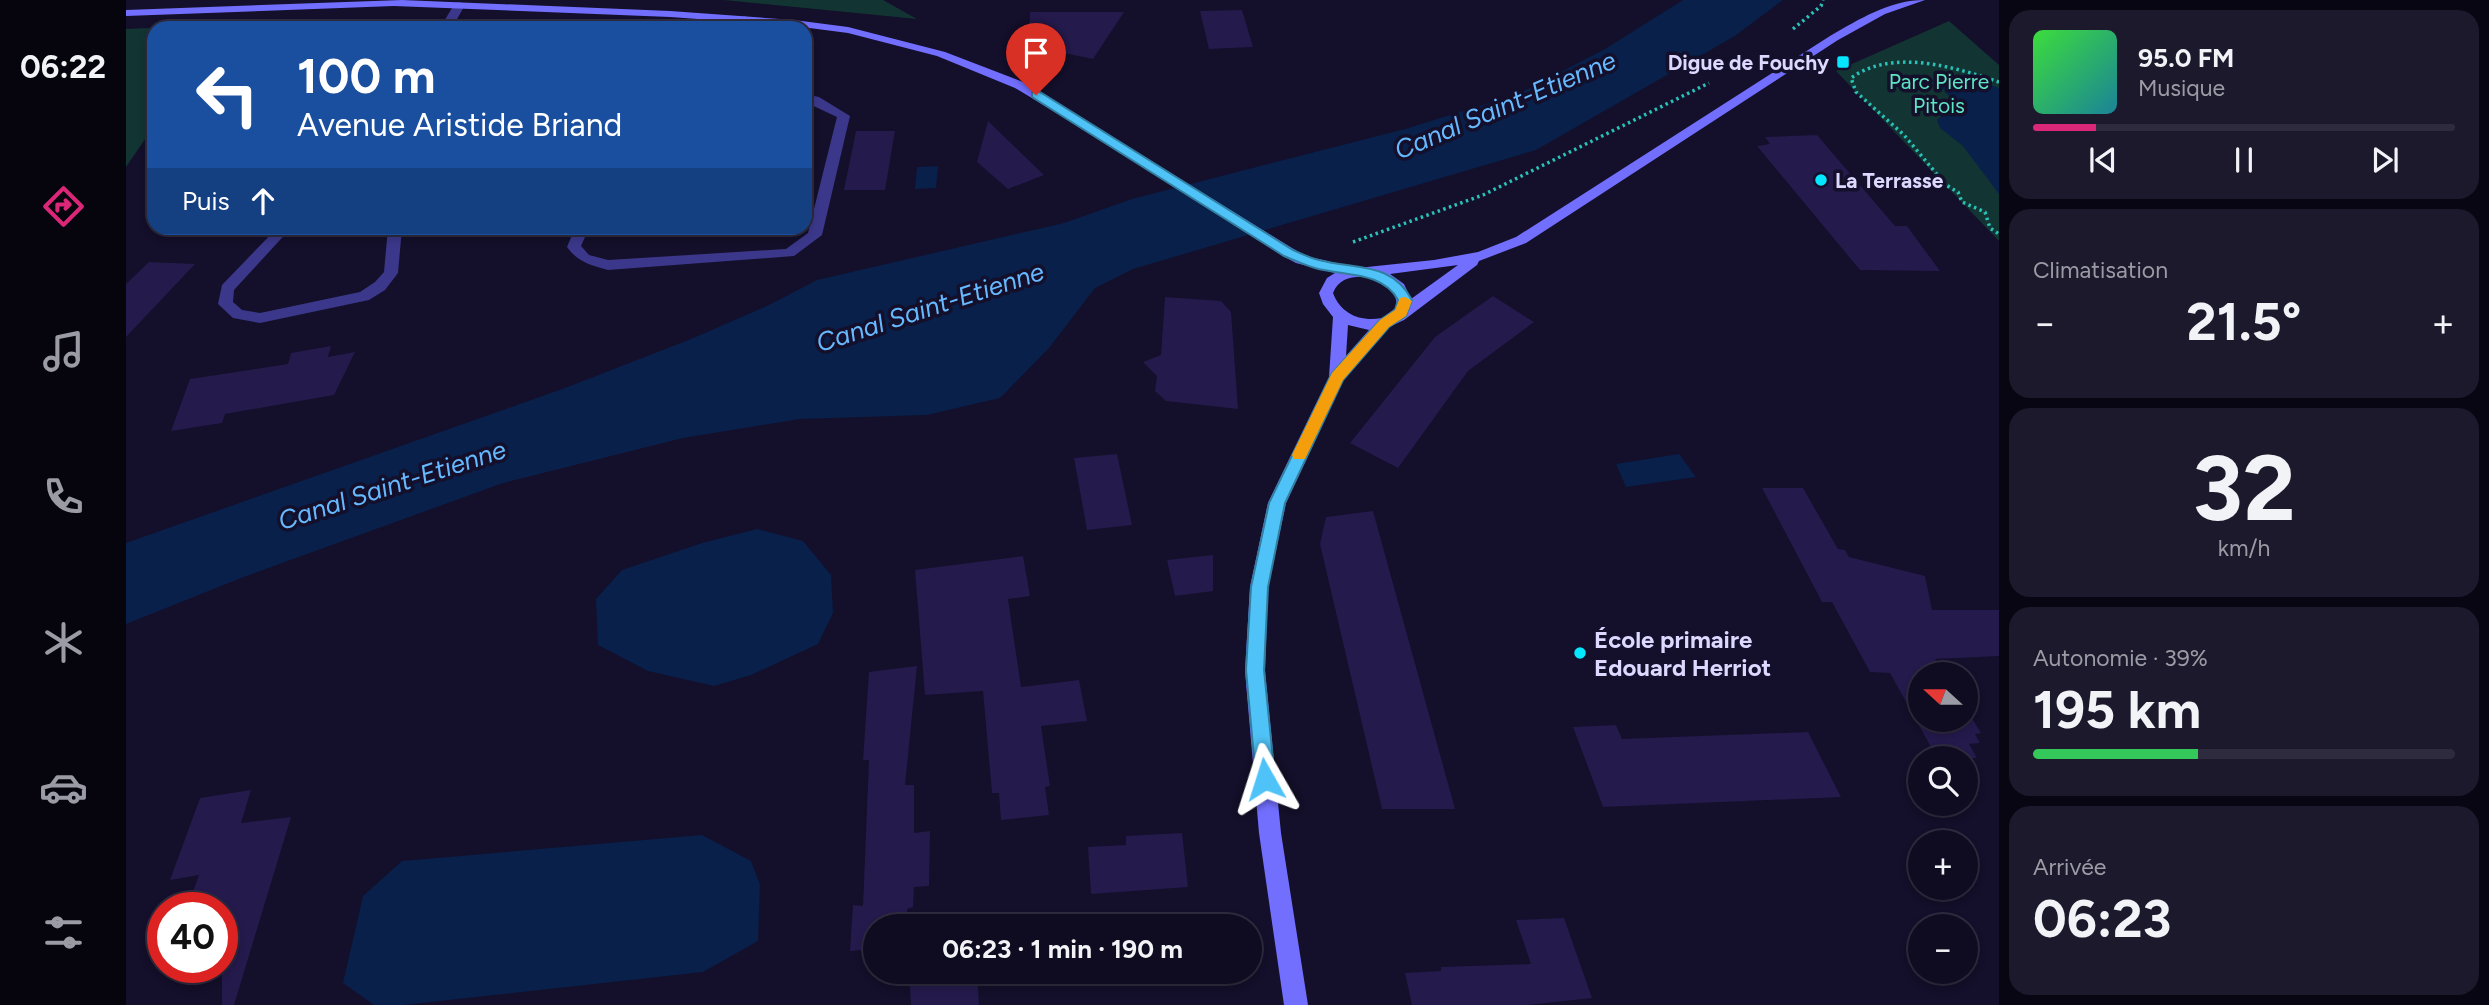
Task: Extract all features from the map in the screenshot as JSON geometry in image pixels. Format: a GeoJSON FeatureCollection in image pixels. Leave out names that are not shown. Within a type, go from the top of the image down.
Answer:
{"type":"FeatureCollection","features":[{"type":"Feature","properties":{"kind":"street"},"geometry":{"type":"LineString","coordinates":[[1481,256],[1391,320],[1361,323],[1341,316],[1327,300],[1328,286],[1338,276],[1434,265],[1481,256],[1521,240],[1834,38],[1881,12],[1919,0]]}},
{"type":"Feature","properties":{"kind":"street"},"geometry":{"type":"LineString","coordinates":[[126,13],[367,4],[459,5],[711,21]]}},
{"type":"Feature","properties":{"kind":"street"},"geometry":{"type":"LineString","coordinates":[[450,21],[459,5]]}},
{"type":"Feature","properties":{"kind":"street"},"geometry":{"type":"LineString","coordinates":[[812,28],[848,30],[951,58],[1019,85],[1161,171],[1295,257],[1328,286]]}},
{"type":"Feature","properties":{"kind":"street"},"geometry":{"type":"LineString","coordinates":[[579,235],[574,247],[584,258],[608,265],[789,253],[815,235],[844,116],[812,99]]}},
{"type":"Feature","properties":{"kind":"street"},"geometry":{"type":"LineString","coordinates":[[277,235],[227,289],[225,304],[238,314],[260,318],[364,296],[380,286],[391,273],[394,235]]}},
{"type":"Feature","properties":{"kind":"street"},"geometry":{"type":"LineString","coordinates":[[1295,257],[1388,279],[1402,292],[1404,308],[1337,377],[1277,503],[1259,587],[1255,670],[1270,833],[1296,1005]]}},
{"type":"Feature","properties":{"kind":"street"},"geometry":{"type":"LineString","coordinates":[[1337,377],[1341,316]]}},
{"type":"Feature","properties":{"kind":"path"},"geometry":{"type":"LineString","coordinates":[[1791,31],[1821,6],[1823,0]]}},
{"type":"Feature","properties":{"kind":"path"},"geometry":{"type":"LineString","coordinates":[[1999,82],[1975,74],[1928,65],[1868,66],[1851,78],[1856,92],[1904,135],[1946,185],[1958,192],[1962,202],[1985,212],[1990,228],[1999,234]]}},
{"type":"Feature","properties":{"kind":"path"},"geometry":{"type":"LineString","coordinates":[[1295,257],[1315,249],[1358,241],[1482,195],[1717,78]]}},
{"type":"Feature","properties":{"kind":"green space"},"geometry":{"type":"Polygon","coordinates":[[[724,0],[883,0],[917,19],[724,0]]]}},
{"type":"Feature","properties":{"kind":"green space","name":"Parc Pierre Pitois"},"geometry":{"type":"Polygon","coordinates":[[[1949,21],[1999,65],[1999,241],[1836,71],[1949,21]]]}},
{"type":"Feature","properties":{"kind":"green space"},"geometry":{"type":"Polygon","coordinates":[[[147,28],[147,136],[126,167],[126,29],[147,28]]]}},
{"type":"Feature","properties":{"kind":"water","name":"Canal Saint-Etienne"},"geometry":{"type":"Polygon","coordinates":[[[1683,0],[1783,0],[1735,36],[1536,150],[1133,269],[1095,288],[1049,348],[1000,398],[927,415],[800,419],[683,438],[503,483],[241,578],[126,624],[126,543],[565,388],[691,339],[769,305],[817,280],[1064,223],[1132,199],[1405,129],[1518,94],[1605,49],[1683,0]]]}},
{"type":"Feature","properties":{"kind":"water"},"geometry":{"type":"Polygon","coordinates":[[[1980,81],[1999,88],[1999,194],[1963,146],[1940,128],[1937,120],[1941,116],[1958,114],[1960,108],[1940,86],[1949,82],[1980,81]]]}},
{"type":"Feature","properties":{"kind":"water"},"geometry":{"type":"Polygon","coordinates":[[[938,166],[936,188],[915,189],[917,167],[938,166]]]}},
{"type":"Feature","properties":{"kind":"water"},"geometry":{"type":"Polygon","coordinates":[[[1679,454],[1696,477],[1626,487],[1616,464],[1679,454]]]}},
{"type":"Feature","properties":{"kind":"water"},"geometry":{"type":"Polygon","coordinates":[[[757,529],[803,541],[831,575],[833,613],[818,644],[751,675],[714,686],[648,671],[598,645],[596,599],[622,570],[702,543],[757,529]]]}},
{"type":"Feature","properties":{"kind":"water"},"geometry":{"type":"Polygon","coordinates":[[[702,835],[751,861],[760,885],[758,941],[703,972],[404,1005],[374,1005],[343,983],[363,896],[402,861],[702,835]]]}},
{"type":"Feature","properties":{"kind":"building"},"geometry":{"type":"Polygon","coordinates":[[[1242,10],[1253,47],[1209,49],[1200,11],[1242,10]]]}},
{"type":"Feature","properties":{"kind":"building"},"geometry":{"type":"Polygon","coordinates":[[[1030,12],[1124,12],[1093,59],[1029,46],[1030,12]]]}},
{"type":"Feature","properties":{"kind":"building"},"geometry":{"type":"Polygon","coordinates":[[[988,121],[1044,175],[1008,189],[977,162],[988,121]]]}},
{"type":"Feature","properties":{"kind":"building"},"geometry":{"type":"Polygon","coordinates":[[[856,131],[895,131],[885,190],[844,190],[856,131]]]}},
{"type":"Feature","properties":{"kind":"building","name":"La Terrasse"},"geometry":{"type":"Polygon","coordinates":[[[1817,135],[1895,226],[1907,226],[1940,271],[1860,270],[1757,146],[1770,144],[1765,137],[1817,135]]]}},
{"type":"Feature","properties":{"kind":"building"},"geometry":{"type":"Polygon","coordinates":[[[149,262],[195,264],[126,337],[126,284],[149,262]]]}},
{"type":"Feature","properties":{"kind":"building"},"geometry":{"type":"Polygon","coordinates":[[[1493,296],[1534,322],[1468,371],[1398,468],[1350,443],[1435,337],[1493,296]]]}},
{"type":"Feature","properties":{"kind":"building"},"geometry":{"type":"Polygon","coordinates":[[[1165,297],[1221,301],[1231,312],[1238,409],[1166,401],[1155,391],[1157,376],[1143,362],[1161,355],[1165,297]]]}},
{"type":"Feature","properties":{"kind":"building"},"geometry":{"type":"Polygon","coordinates":[[[331,346],[328,357],[355,352],[334,395],[225,414],[222,423],[171,431],[190,379],[288,364],[291,353],[331,346]]]}},
{"type":"Feature","properties":{"kind":"building"},"geometry":{"type":"Polygon","coordinates":[[[1117,454],[1132,525],[1087,530],[1074,458],[1117,454]]]}},
{"type":"Feature","properties":{"kind":"building"},"geometry":{"type":"Polygon","coordinates":[[[1762,488],[1803,488],[1838,549],[1845,550],[1849,557],[1925,576],[1932,610],[1999,610],[1999,656],[1908,662],[1908,706],[1890,673],[1870,672],[1832,602],[1822,602],[1762,488]]]}},
{"type":"Feature","properties":{"kind":"building"},"geometry":{"type":"Polygon","coordinates":[[[1373,511],[1455,809],[1382,809],[1320,544],[1326,517],[1373,511]]]}},
{"type":"Feature","properties":{"kind":"building"},"geometry":{"type":"Polygon","coordinates":[[[1213,555],[1213,591],[1175,596],[1167,560],[1213,555]]]}},
{"type":"Feature","properties":{"kind":"building"},"geometry":{"type":"Polygon","coordinates":[[[1023,556],[1030,596],[1008,599],[1021,687],[1079,680],[1087,721],[1041,726],[1050,786],[1045,787],[1049,815],[1001,820],[999,793],[992,793],[983,691],[925,695],[915,570],[1023,556]]]}},
{"type":"Feature","properties":{"kind":"building"},"geometry":{"type":"Polygon","coordinates":[[[917,666],[905,785],[914,785],[914,833],[930,831],[929,886],[914,887],[913,907],[907,909],[907,914],[863,914],[863,950],[850,951],[853,905],[863,906],[869,760],[863,760],[869,672],[917,666]]]}},
{"type":"Feature","properties":{"kind":"building"},"geometry":{"type":"Polygon","coordinates":[[[1616,725],[1622,739],[1808,732],[1841,797],[1603,807],[1573,727],[1616,725]]]}},
{"type":"Feature","properties":{"kind":"building"},"geometry":{"type":"Polygon","coordinates":[[[1978,728],[1981,733],[1975,734],[1980,743],[1969,744],[1970,746],[1930,746],[1923,732],[1978,732],[1978,728]]]}},
{"type":"Feature","properties":{"kind":"building"},"geometry":{"type":"Polygon","coordinates":[[[251,790],[241,823],[291,817],[234,1005],[222,1005],[222,983],[238,983],[238,892],[193,892],[199,875],[170,880],[200,798],[251,790]]]}},
{"type":"Feature","properties":{"kind":"building"},"geometry":{"type":"Polygon","coordinates":[[[1182,833],[1188,887],[1091,894],[1088,847],[1126,845],[1126,836],[1182,833]]]}},
{"type":"Feature","properties":{"kind":"building"},"geometry":{"type":"Polygon","coordinates":[[[1564,918],[1592,998],[1527,1005],[1412,1005],[1405,973],[1441,971],[1441,967],[1531,964],[1516,920],[1564,918]]]}},
{"type":"Feature","properties":{"kind":"building"},"geometry":{"type":"Polygon","coordinates":[[[910,984],[978,984],[979,1005],[911,1005],[910,984]]]}},
{"type":"Feature","properties":{"kind":"slow traffic"},"geometry":{"type":"LineString","coordinates":[[1300,455],[1337,377],[1384,323],[1402,313],[1405,301]]}},
{"type":"Feature","properties":{"kind":"place","name":"Digue de Fouchy"},"geometry":{"type":"Point","coordinates":[1843,62]}},
{"type":"Feature","properties":{"kind":"place","name":"La Terrasse"},"geometry":{"type":"Point","coordinates":[1821,180]}},
{"type":"Feature","properties":{"kind":"place","name":"École primaire Edouard Herriot"},"geometry":{"type":"Point","coordinates":[1580,653]}},
{"type":"Feature","properties":{"kind":"route"},"geometry":{"type":"LineString","coordinates":[[1036,95],[1288,253],[1301,260],[1331,268],[1381,276],[1398,287],[1405,300],[1402,313],[1384,323],[1337,377],[1277,503],[1259,587],[1255,670],[1265,779]]}}]}
